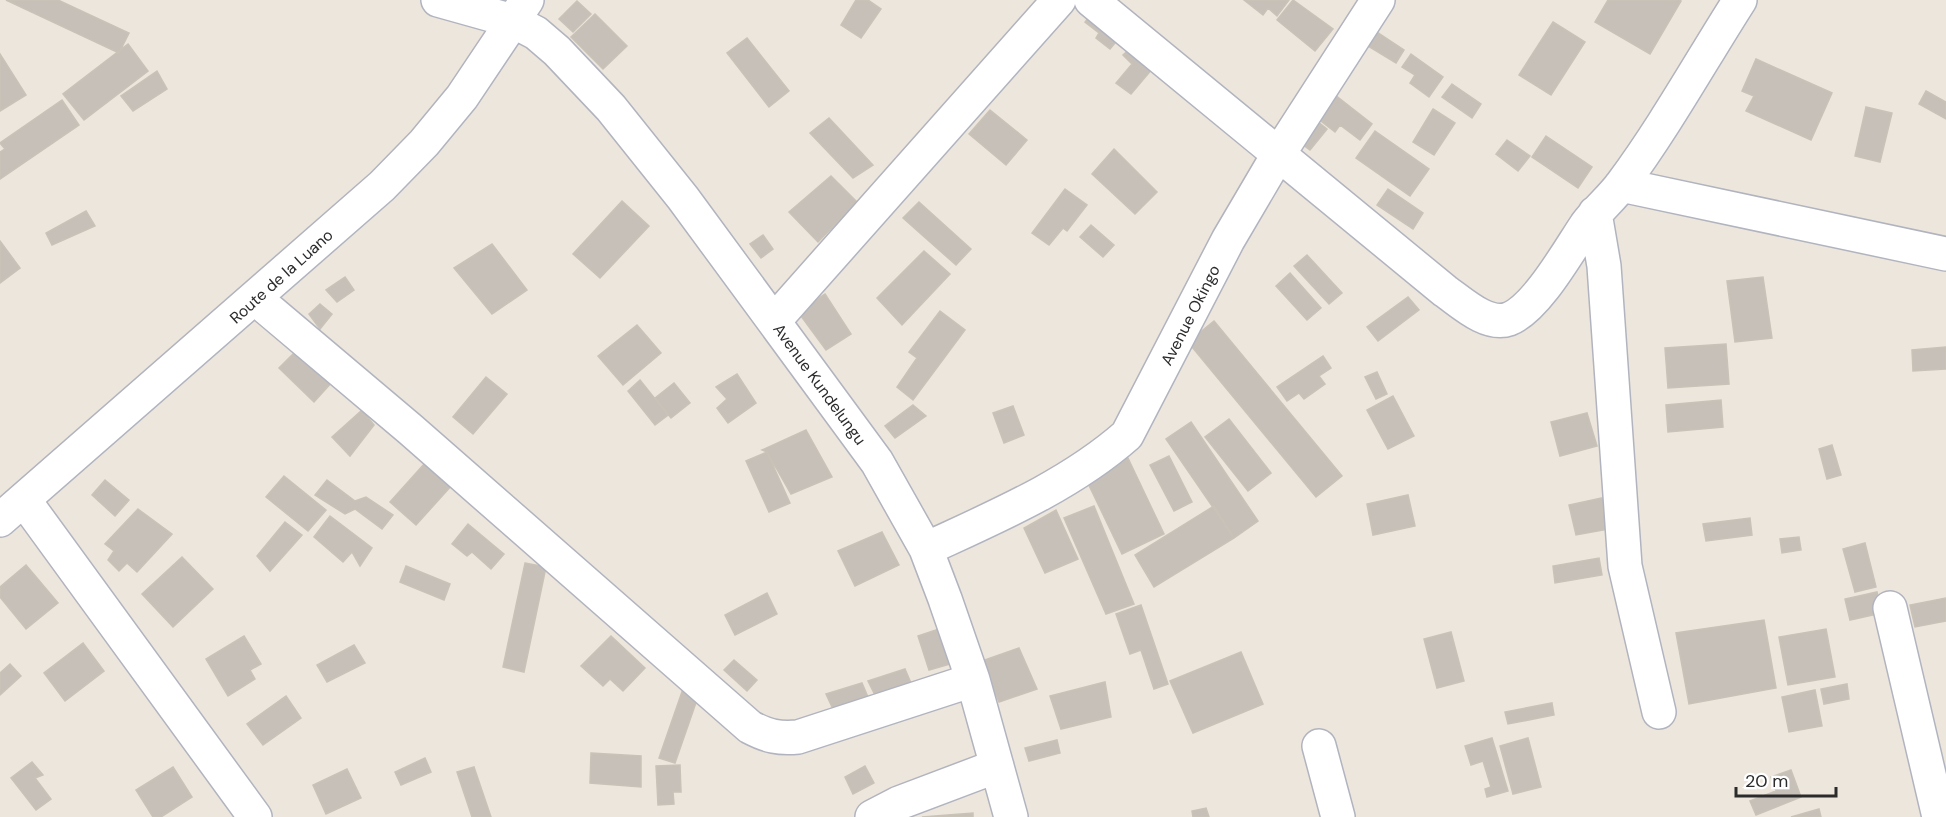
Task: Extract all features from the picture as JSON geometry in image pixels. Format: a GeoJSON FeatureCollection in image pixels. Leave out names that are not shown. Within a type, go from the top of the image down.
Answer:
{"type":"FeatureCollection","features":[{"type":"Feature","properties":{"kind":"street","name":"Avenue Kundelungu"},"geometry":{"type":"LineString","coordinates":[[438,0],[520,11],[536,33],[557,51],[611,108],[683,198],[877,462],[926,549],[973,680],[1011,817]]}},
{"type":"Feature","properties":{"kind":"street"},"geometry":{"type":"LineString","coordinates":[[774,321],[1059,0]]}},
{"type":"Feature","properties":{"kind":"street"},"geometry":{"type":"LineString","coordinates":[[1091,0],[1444,291],[1490,319],[1509,319],[1529,306],[1595,213],[1621,185],[1740,0]]}},
{"type":"Feature","properties":{"kind":"street","name":"Avenue Okingo"},"geometry":{"type":"LineString","coordinates":[[926,549],[1021,504],[1101,457],[1127,435],[1228,240],[1278,155],[1378,0]]}},
{"type":"Feature","properties":{"kind":"street","name":"Route de la Luano"},"geometry":{"type":"LineString","coordinates":[[12,510],[382,186],[424,143],[462,97],[520,11]]}},
{"type":"Feature","properties":{"kind":"street"},"geometry":{"type":"LineString","coordinates":[[1621,185],[1946,254]]}},
{"type":"Feature","properties":{"kind":"street"},"geometry":{"type":"LineString","coordinates":[[1595,213],[1604,266],[1625,566],[1659,712]]}},
{"type":"Feature","properties":{"kind":"street"},"geometry":{"type":"LineString","coordinates":[[256,298],[410,429],[750,727],[767,736],[798,737],[973,680]]}},
{"type":"Feature","properties":{"kind":"street"},"geometry":{"type":"LineString","coordinates":[[12,510],[255,817]]}},
{"type":"Feature","properties":{"kind":"street"},"geometry":{"type":"LineString","coordinates":[[1890,608],[1939,817]]}},
{"type":"Feature","properties":{"kind":"street"},"geometry":{"type":"LineString","coordinates":[[1319,746],[1338,817]]}},
{"type":"Feature","properties":{"kind":"street"},"geometry":{"type":"LineString","coordinates":[[872,817],[899,803],[997,766]]}},
{"type":"Feature","properties":{"kind":"building"},"geometry":{"type":"Polygon","coordinates":[[[6,0],[58,0],[129,33],[119,53],[6,0]]]}},
{"type":"Feature","properties":{"kind":"building"},"geometry":{"type":"Polygon","coordinates":[[[856,0],[868,0],[881,9],[861,38],[841,25],[856,0]]]}},
{"type":"Feature","properties":{"kind":"building"},"geometry":{"type":"Polygon","coordinates":[[[1244,0],[1289,0],[1277,16],[1268,8],[1263,15],[1244,0]]]}},
{"type":"Feature","properties":{"kind":"building"},"geometry":{"type":"Polygon","coordinates":[[[1293,0],[1333,29],[1315,51],[1277,20],[1293,0]]]}},
{"type":"Feature","properties":{"kind":"building"},"geometry":{"type":"Polygon","coordinates":[[[1608,0],[1681,1],[1650,54],[1595,22],[1608,0]]]}},
{"type":"Feature","properties":{"kind":"building"},"geometry":{"type":"Polygon","coordinates":[[[577,1],[591,14],[573,32],[559,19],[577,1]]]}},
{"type":"Feature","properties":{"kind":"building"},"geometry":{"type":"Polygon","coordinates":[[[1096,8],[1125,31],[1110,49],[1096,38],[1099,33],[1085,22],[1096,8]]]}},
{"type":"Feature","properties":{"kind":"building"},"geometry":{"type":"Polygon","coordinates":[[[595,14],[627,46],[603,69],[571,37],[595,14]]]}},
{"type":"Feature","properties":{"kind":"building"},"geometry":{"type":"Polygon","coordinates":[[[1553,22],[1585,42],[1551,95],[1519,75],[1553,22]]]}},
{"type":"Feature","properties":{"kind":"building"},"geometry":{"type":"Polygon","coordinates":[[[1377,32],[1404,50],[1396,63],[1368,46],[1377,32]]]}},
{"type":"Feature","properties":{"kind":"building"},"geometry":{"type":"Polygon","coordinates":[[[747,38],[789,91],[769,107],[727,53],[747,38]]]}},
{"type":"Feature","properties":{"kind":"building"},"geometry":{"type":"Polygon","coordinates":[[[1137,42],[1158,62],[1131,94],[1116,83],[1132,64],[1123,55],[1137,42]]]}},
{"type":"Feature","properties":{"kind":"building"},"geometry":{"type":"Polygon","coordinates":[[[128,44],[148,71],[84,120],[63,94],[128,44]]]}},
{"type":"Feature","properties":{"kind":"building"},"geometry":{"type":"Polygon","coordinates":[[[0,54],[26,95],[0,111],[0,54]]]}},
{"type":"Feature","properties":{"kind":"building"},"geometry":{"type":"Polygon","coordinates":[[[1411,54],[1443,77],[1429,97],[1410,83],[1415,75],[1402,67],[1411,54]]]}},
{"type":"Feature","properties":{"kind":"building"},"geometry":{"type":"Polygon","coordinates":[[[1756,59],[1832,93],[1811,140],[1746,111],[1754,96],[1742,91],[1756,59]]]}},
{"type":"Feature","properties":{"kind":"building"},"geometry":{"type":"Polygon","coordinates":[[[157,71],[167,89],[133,111],[121,96],[157,71]]]}},
{"type":"Feature","properties":{"kind":"building"},"geometry":{"type":"Polygon","coordinates":[[[1452,84],[1481,104],[1472,118],[1442,97],[1452,84]]]}},
{"type":"Feature","properties":{"kind":"building"},"geometry":{"type":"Polygon","coordinates":[[[1330,91],[1372,124],[1360,140],[1340,125],[1335,132],[1312,114],[1330,91]]]}},
{"type":"Feature","properties":{"kind":"building"},"geometry":{"type":"Polygon","coordinates":[[[1926,91],[1946,102],[1946,119],[1919,104],[1926,91]]]}},
{"type":"Feature","properties":{"kind":"building"},"geometry":{"type":"Polygon","coordinates":[[[62,100],[79,125],[0,179],[0,152],[5,149],[0,143],[62,100]]]}},
{"type":"Feature","properties":{"kind":"building"},"geometry":{"type":"Polygon","coordinates":[[[1866,107],[1892,113],[1880,162],[1855,156],[1866,107]]]}},
{"type":"Feature","properties":{"kind":"building"},"geometry":{"type":"Polygon","coordinates":[[[1433,109],[1455,123],[1434,155],[1413,142],[1433,109]]]}},
{"type":"Feature","properties":{"kind":"building"},"geometry":{"type":"Polygon","coordinates":[[[990,110],[1027,140],[1006,165],[969,134],[990,110]]]}},
{"type":"Feature","properties":{"kind":"building"},"geometry":{"type":"Polygon","coordinates":[[[1312,117],[1327,129],[1310,150],[1295,139],[1312,117]]]}},
{"type":"Feature","properties":{"kind":"building"},"geometry":{"type":"Polygon","coordinates":[[[829,118],[873,165],[853,178],[810,133],[829,118]]]}},
{"type":"Feature","properties":{"kind":"building"},"geometry":{"type":"Polygon","coordinates":[[[1375,131],[1429,169],[1410,196],[1356,158],[1375,131]]]}},
{"type":"Feature","properties":{"kind":"building"},"geometry":{"type":"Polygon","coordinates":[[[1546,136],[1592,167],[1578,188],[1532,157],[1546,136]]]}},
{"type":"Feature","properties":{"kind":"building"},"geometry":{"type":"Polygon","coordinates":[[[1507,140],[1530,156],[1518,171],[1496,154],[1507,140]]]}},
{"type":"Feature","properties":{"kind":"building"},"geometry":{"type":"Polygon","coordinates":[[[1114,149],[1157,192],[1135,214],[1092,174],[1114,149]]]}},
{"type":"Feature","properties":{"kind":"building"},"geometry":{"type":"Polygon","coordinates":[[[831,176],[857,202],[818,242],[789,212],[831,176]]]}},
{"type":"Feature","properties":{"kind":"building"},"geometry":{"type":"Polygon","coordinates":[[[1065,189],[1087,205],[1067,231],[1063,228],[1049,245],[1032,233],[1065,189]]]}},
{"type":"Feature","properties":{"kind":"building"},"geometry":{"type":"Polygon","coordinates":[[[1388,189],[1423,213],[1413,229],[1377,205],[1388,189]]]}},
{"type":"Feature","properties":{"kind":"building"},"geometry":{"type":"Polygon","coordinates":[[[622,201],[649,226],[600,278],[573,254],[622,201]]]}},
{"type":"Feature","properties":{"kind":"building"},"geometry":{"type":"Polygon","coordinates":[[[919,202],[971,249],[956,265],[903,218],[919,202]]]}},
{"type":"Feature","properties":{"kind":"building"},"geometry":{"type":"Polygon","coordinates":[[[86,211],[95,226],[52,245],[46,233],[86,211]]]}},
{"type":"Feature","properties":{"kind":"building"},"geometry":{"type":"Polygon","coordinates":[[[1091,225],[1114,245],[1103,257],[1080,237],[1091,225]]]}},
{"type":"Feature","properties":{"kind":"building"},"geometry":{"type":"Polygon","coordinates":[[[763,235],[773,249],[761,258],[750,244],[763,235]]]}},
{"type":"Feature","properties":{"kind":"building"},"geometry":{"type":"Polygon","coordinates":[[[0,241],[20,268],[0,283],[0,241]]]}},
{"type":"Feature","properties":{"kind":"building"},"geometry":{"type":"Polygon","coordinates":[[[492,244],[527,290],[492,314],[454,268],[492,244]]]}},
{"type":"Feature","properties":{"kind":"building"},"geometry":{"type":"Polygon","coordinates":[[[924,251],[950,274],[902,325],[877,298],[924,251]]]}},
{"type":"Feature","properties":{"kind":"building"},"geometry":{"type":"Polygon","coordinates":[[[1307,255],[1342,293],[1329,304],[1294,266],[1307,255]]]}},
{"type":"Feature","properties":{"kind":"building"},"geometry":{"type":"Polygon","coordinates":[[[1290,273],[1321,308],[1307,320],[1276,286],[1290,273]]]}},
{"type":"Feature","properties":{"kind":"building"},"geometry":{"type":"Polygon","coordinates":[[[345,277],[354,290],[337,302],[326,290],[345,277]]]}},
{"type":"Feature","properties":{"kind":"building"},"geometry":{"type":"Polygon","coordinates":[[[1763,277],[1772,338],[1735,342],[1727,281],[1763,277]]]}},
{"type":"Feature","properties":{"kind":"building"},"geometry":{"type":"Polygon","coordinates":[[[825,294],[851,334],[826,350],[798,312],[825,294]]]}},
{"type":"Feature","properties":{"kind":"building"},"geometry":{"type":"Polygon","coordinates":[[[1408,297],[1419,310],[1378,341],[1367,327],[1408,297]]]}},
{"type":"Feature","properties":{"kind":"building"},"geometry":{"type":"Polygon","coordinates":[[[320,304],[332,314],[320,329],[309,314],[320,304]]]}},
{"type":"Feature","properties":{"kind":"building"},"geometry":{"type":"Polygon","coordinates":[[[940,311],[965,330],[913,400],[897,387],[917,358],[909,352],[940,311]]]}},
{"type":"Feature","properties":{"kind":"building"},"geometry":{"type":"Polygon","coordinates":[[[1214,321],[1342,476],[1316,497],[1188,342],[1214,321]]]}},
{"type":"Feature","properties":{"kind":"building"},"geometry":{"type":"Polygon","coordinates":[[[637,325],[661,353],[623,385],[598,356],[637,325]]]}},
{"type":"Feature","properties":{"kind":"building"},"geometry":{"type":"Polygon","coordinates":[[[1726,344],[1729,384],[1668,388],[1665,348],[1726,344]]]}},
{"type":"Feature","properties":{"kind":"building"},"geometry":{"type":"Polygon","coordinates":[[[1946,347],[1946,369],[1913,371],[1912,350],[1946,347]]]}},
{"type":"Feature","properties":{"kind":"building"},"geometry":{"type":"Polygon","coordinates":[[[299,348],[333,381],[314,402],[279,368],[299,348]]]}},
{"type":"Feature","properties":{"kind":"building"},"geometry":{"type":"Polygon","coordinates":[[[1323,356],[1331,368],[1319,376],[1325,384],[1304,399],[1299,393],[1287,401],[1277,387],[1323,356]]]}},
{"type":"Feature","properties":{"kind":"building"},"geometry":{"type":"Polygon","coordinates":[[[1377,372],[1387,394],[1376,399],[1365,377],[1377,372]]]}},
{"type":"Feature","properties":{"kind":"building"},"geometry":{"type":"Polygon","coordinates":[[[737,374],[756,403],[728,423],[717,408],[727,399],[716,387],[737,374]]]}},
{"type":"Feature","properties":{"kind":"building"},"geometry":{"type":"Polygon","coordinates":[[[486,377],[507,394],[473,434],[453,417],[486,377]]]}},
{"type":"Feature","properties":{"kind":"building"},"geometry":{"type":"Polygon","coordinates":[[[640,380],[668,415],[655,425],[628,391],[640,380]]]}},
{"type":"Feature","properties":{"kind":"building"},"geometry":{"type":"Polygon","coordinates":[[[674,383],[690,403],[671,418],[655,398],[674,383]]]}},
{"type":"Feature","properties":{"kind":"building"},"geometry":{"type":"Polygon","coordinates":[[[1393,396],[1414,436],[1388,449],[1367,410],[1393,396]]]}},
{"type":"Feature","properties":{"kind":"building"},"geometry":{"type":"Polygon","coordinates":[[[1721,400],[1723,427],[1668,432],[1666,405],[1721,400]]]}},
{"type":"Feature","properties":{"kind":"building"},"geometry":{"type":"Polygon","coordinates":[[[913,405],[926,416],[895,438],[885,426],[913,405]]]}},
{"type":"Feature","properties":{"kind":"building"},"geometry":{"type":"Polygon","coordinates":[[[1013,406],[1024,435],[1004,443],[993,413],[1013,406]]]}},
{"type":"Feature","properties":{"kind":"building"},"geometry":{"type":"Polygon","coordinates":[[[362,410],[374,425],[350,456],[332,437],[362,410]]]}},
{"type":"Feature","properties":{"kind":"building"},"geometry":{"type":"Polygon","coordinates":[[[1587,413],[1597,446],[1560,456],[1551,422],[1587,413]]]}},
{"type":"Feature","properties":{"kind":"building"},"geometry":{"type":"Polygon","coordinates":[[[1229,419],[1271,473],[1248,491],[1205,437],[1229,419]]]}},
{"type":"Feature","properties":{"kind":"building"},"geometry":{"type":"Polygon","coordinates":[[[1191,422],[1258,521],[1234,538],[1166,439],[1191,422]]]}},
{"type":"Feature","properties":{"kind":"building"},"geometry":{"type":"Polygon","coordinates":[[[806,430],[832,477],[791,494],[767,452],[762,450],[806,430]]]}},
{"type":"Feature","properties":{"kind":"building"},"geometry":{"type":"Polygon","coordinates":[[[1832,445],[1841,475],[1827,479],[1819,449],[1832,445]]]}},
{"type":"Feature","properties":{"kind":"building"},"geometry":{"type":"Polygon","coordinates":[[[767,452],[790,503],[769,512],[746,461],[767,452]]]}},
{"type":"Feature","properties":{"kind":"building"},"geometry":{"type":"Polygon","coordinates":[[[1127,456],[1164,534],[1122,554],[1085,477],[1127,456]]]}},
{"type":"Feature","properties":{"kind":"building"},"geometry":{"type":"Polygon","coordinates":[[[1169,456],[1192,502],[1174,511],[1150,465],[1169,456]]]}},
{"type":"Feature","properties":{"kind":"building"},"geometry":{"type":"Polygon","coordinates":[[[425,463],[452,485],[416,525],[390,502],[425,463]]]}},
{"type":"Feature","properties":{"kind":"building"},"geometry":{"type":"Polygon","coordinates":[[[284,476],[326,510],[308,531],[266,497],[284,476]]]}},
{"type":"Feature","properties":{"kind":"building"},"geometry":{"type":"Polygon","coordinates":[[[105,480],[129,500],[115,516],[92,495],[105,480]]]}},
{"type":"Feature","properties":{"kind":"building"},"geometry":{"type":"Polygon","coordinates":[[[327,480],[355,501],[366,497],[393,515],[382,529],[355,509],[345,514],[315,495],[327,480]]]}},
{"type":"Feature","properties":{"kind":"building"},"geometry":{"type":"Polygon","coordinates":[[[1408,495],[1415,526],[1373,535],[1367,504],[1408,495]]]}},
{"type":"Feature","properties":{"kind":"building"},"geometry":{"type":"Polygon","coordinates":[[[1602,498],[1609,529],[1576,535],[1569,505],[1602,498]]]}},
{"type":"Feature","properties":{"kind":"building"},"geometry":{"type":"Polygon","coordinates":[[[1094,506],[1134,604],[1106,614],[1064,518],[1094,506]]]}},
{"type":"Feature","properties":{"kind":"building"},"geometry":{"type":"Polygon","coordinates":[[[1214,506],[1234,538],[1154,587],[1135,555],[1214,506]]]}},
{"type":"Feature","properties":{"kind":"building"},"geometry":{"type":"Polygon","coordinates":[[[138,509],[172,534],[137,572],[127,563],[119,571],[108,560],[114,551],[105,544],[138,509]]]}},
{"type":"Feature","properties":{"kind":"building"},"geometry":{"type":"Polygon","coordinates":[[[1056,510],[1078,559],[1045,573],[1024,528],[1056,510]]]}},
{"type":"Feature","properties":{"kind":"building"},"geometry":{"type":"Polygon","coordinates":[[[330,516],[372,548],[360,566],[352,552],[343,562],[314,537],[330,516]]]}},
{"type":"Feature","properties":{"kind":"building"},"geometry":{"type":"Polygon","coordinates":[[[1750,518],[1752,535],[1706,541],[1703,524],[1750,518]]]}},
{"type":"Feature","properties":{"kind":"building"},"geometry":{"type":"Polygon","coordinates":[[[285,522],[302,535],[270,571],[257,556],[285,522]]]}},
{"type":"Feature","properties":{"kind":"building"},"geometry":{"type":"Polygon","coordinates":[[[468,524],[504,554],[491,569],[472,552],[467,556],[452,544],[468,524]]]}},
{"type":"Feature","properties":{"kind":"building"},"geometry":{"type":"Polygon","coordinates":[[[882,532],[899,565],[855,586],[838,551],[882,532]]]}},
{"type":"Feature","properties":{"kind":"building"},"geometry":{"type":"Polygon","coordinates":[[[1799,537],[1801,550],[1782,553],[1780,539],[1799,537]]]}},
{"type":"Feature","properties":{"kind":"building"},"geometry":{"type":"Polygon","coordinates":[[[1865,543],[1876,587],[1855,592],[1843,549],[1865,543]]]}},
{"type":"Feature","properties":{"kind":"building"},"geometry":{"type":"Polygon","coordinates":[[[182,557],[213,589],[173,627],[142,594],[182,557]]]}},
{"type":"Feature","properties":{"kind":"building"},"geometry":{"type":"Polygon","coordinates":[[[1599,558],[1602,575],[1555,583],[1553,566],[1599,558]]]}},
{"type":"Feature","properties":{"kind":"building"},"geometry":{"type":"Polygon","coordinates":[[[525,563],[546,567],[524,672],[503,667],[525,563]]]}},
{"type":"Feature","properties":{"kind":"building"},"geometry":{"type":"Polygon","coordinates":[[[26,565],[58,603],[26,629],[0,597],[0,587],[26,565]]]}},
{"type":"Feature","properties":{"kind":"building"},"geometry":{"type":"Polygon","coordinates":[[[406,566],[450,584],[444,600],[400,582],[406,566]]]}},
{"type":"Feature","properties":{"kind":"building"},"geometry":{"type":"Polygon","coordinates":[[[1877,592],[1882,613],[1850,620],[1845,599],[1877,592]]]}},
{"type":"Feature","properties":{"kind":"building"},"geometry":{"type":"Polygon","coordinates":[[[767,593],[777,614],[735,635],[725,615],[767,593]]]}},
{"type":"Feature","properties":{"kind":"building"},"geometry":{"type":"Polygon","coordinates":[[[1946,598],[1946,621],[1915,627],[1910,605],[1946,598]]]}},
{"type":"Feature","properties":{"kind":"building"},"geometry":{"type":"Polygon","coordinates":[[[1141,605],[1168,684],[1154,689],[1141,650],[1130,654],[1116,614],[1141,605]]]}},
{"type":"Feature","properties":{"kind":"building"},"geometry":{"type":"Polygon","coordinates":[[[1764,620],[1776,688],[1689,704],[1676,633],[1764,620]]]}},
{"type":"Feature","properties":{"kind":"building"},"geometry":{"type":"Polygon","coordinates":[[[939,629],[950,664],[929,670],[918,636],[939,629]]]}},
{"type":"Feature","properties":{"kind":"building"},"geometry":{"type":"Polygon","coordinates":[[[1826,629],[1835,677],[1788,685],[1779,637],[1826,629]]]}},
{"type":"Feature","properties":{"kind":"building"},"geometry":{"type":"Polygon","coordinates":[[[1451,632],[1464,681],[1437,688],[1424,639],[1451,632]]]}},
{"type":"Feature","properties":{"kind":"building"},"geometry":{"type":"Polygon","coordinates":[[[244,636],[261,664],[250,670],[255,679],[228,696],[206,659],[244,636]]]}},
{"type":"Feature","properties":{"kind":"building"},"geometry":{"type":"Polygon","coordinates":[[[611,636],[645,668],[623,691],[610,679],[603,686],[581,666],[611,636]]]}},
{"type":"Feature","properties":{"kind":"building"},"geometry":{"type":"Polygon","coordinates":[[[83,643],[104,671],[65,701],[44,673],[83,643]]]}},
{"type":"Feature","properties":{"kind":"building"},"geometry":{"type":"Polygon","coordinates":[[[354,645],[365,663],[327,682],[317,665],[354,645]]]}},
{"type":"Feature","properties":{"kind":"building"},"geometry":{"type":"Polygon","coordinates":[[[1019,648],[1037,689],[999,702],[982,661],[1019,648]]]}},
{"type":"Feature","properties":{"kind":"building"},"geometry":{"type":"Polygon","coordinates":[[[1241,652],[1263,704],[1193,733],[1170,681],[1241,652]]]}},
{"type":"Feature","properties":{"kind":"building"},"geometry":{"type":"Polygon","coordinates":[[[734,660],[757,680],[747,691],[724,670],[734,660]]]}},
{"type":"Feature","properties":{"kind":"building"},"geometry":{"type":"Polygon","coordinates":[[[10,664],[21,676],[0,695],[0,673],[10,664]]]}},
{"type":"Feature","properties":{"kind":"building"},"geometry":{"type":"Polygon","coordinates":[[[905,669],[911,683],[875,695],[868,681],[905,669]]]}},
{"type":"Feature","properties":{"kind":"building"},"geometry":{"type":"Polygon","coordinates":[[[1105,682],[1111,717],[1061,729],[1050,696],[1105,682]]]}},
{"type":"Feature","properties":{"kind":"building"},"geometry":{"type":"Polygon","coordinates":[[[862,683],[868,697],[833,709],[826,694],[862,683]]]}},
{"type":"Feature","properties":{"kind":"building"},"geometry":{"type":"Polygon","coordinates":[[[1847,684],[1849,699],[1824,704],[1821,689],[1847,684]]]}},
{"type":"Feature","properties":{"kind":"building"},"geometry":{"type":"Polygon","coordinates":[[[683,689],[699,694],[675,763],[659,758],[683,689]]]}},
{"type":"Feature","properties":{"kind":"building"},"geometry":{"type":"Polygon","coordinates":[[[1815,690],[1822,726],[1789,732],[1782,697],[1815,690]]]}},
{"type":"Feature","properties":{"kind":"building"},"geometry":{"type":"Polygon","coordinates":[[[286,696],[301,718],[263,745],[247,724],[286,696]]]}},
{"type":"Feature","properties":{"kind":"building"},"geometry":{"type":"Polygon","coordinates":[[[1552,703],[1554,715],[1508,724],[1505,712],[1552,703]]]}},
{"type":"Feature","properties":{"kind":"building"},"geometry":{"type":"Polygon","coordinates":[[[1492,738],[1508,791],[1487,797],[1485,789],[1491,787],[1483,761],[1471,765],[1465,746],[1492,738]]]}},
{"type":"Feature","properties":{"kind":"building"},"geometry":{"type":"Polygon","coordinates":[[[1528,738],[1541,787],[1513,794],[1500,746],[1528,738]]]}},
{"type":"Feature","properties":{"kind":"building"},"geometry":{"type":"Polygon","coordinates":[[[1057,740],[1060,753],[1029,761],[1025,748],[1057,740]]]}},
{"type":"Feature","properties":{"kind":"building"},"geometry":{"type":"Polygon","coordinates":[[[591,753],[641,756],[641,787],[590,783],[591,753]]]}},
{"type":"Feature","properties":{"kind":"building"},"geometry":{"type":"Polygon","coordinates":[[[425,758],[431,772],[401,785],[395,772],[425,758]]]}},
{"type":"Feature","properties":{"kind":"building"},"geometry":{"type":"Polygon","coordinates":[[[32,762],[43,775],[35,778],[51,799],[36,810],[11,778],[32,762]]]}},
{"type":"Feature","properties":{"kind":"building"},"geometry":{"type":"Polygon","coordinates":[[[680,765],[681,792],[673,792],[674,804],[658,805],[656,766],[680,765]]]}},
{"type":"Feature","properties":{"kind":"building"},"geometry":{"type":"Polygon","coordinates":[[[865,766],[874,783],[853,794],[845,777],[865,766]]]}},
{"type":"Feature","properties":{"kind":"building"},"geometry":{"type":"Polygon","coordinates":[[[173,767],[192,797],[161,817],[153,817],[136,790],[173,767]]]}},
{"type":"Feature","properties":{"kind":"building"},"geometry":{"type":"Polygon","coordinates":[[[474,767],[491,817],[472,817],[457,772],[474,767]]]}},
{"type":"Feature","properties":{"kind":"building"},"geometry":{"type":"Polygon","coordinates":[[[347,769],[361,798],[326,814],[313,785],[347,769]]]}},
{"type":"Feature","properties":{"kind":"building"},"geometry":{"type":"Polygon","coordinates":[[[1791,770],[1801,797],[1756,815],[1750,801],[1776,791],[1771,777],[1791,770]]]}},
{"type":"Feature","properties":{"kind":"building"},"geometry":{"type":"Polygon","coordinates":[[[1206,808],[1209,817],[1193,817],[1192,811],[1206,808]]]}},
{"type":"Feature","properties":{"kind":"building"},"geometry":{"type":"Polygon","coordinates":[[[1819,809],[1821,817],[1791,817],[1819,809]]]}},
{"type":"Feature","properties":{"kind":"building"},"geometry":{"type":"Polygon","coordinates":[[[973,813],[973,817],[922,817],[973,813]]]}}]}
